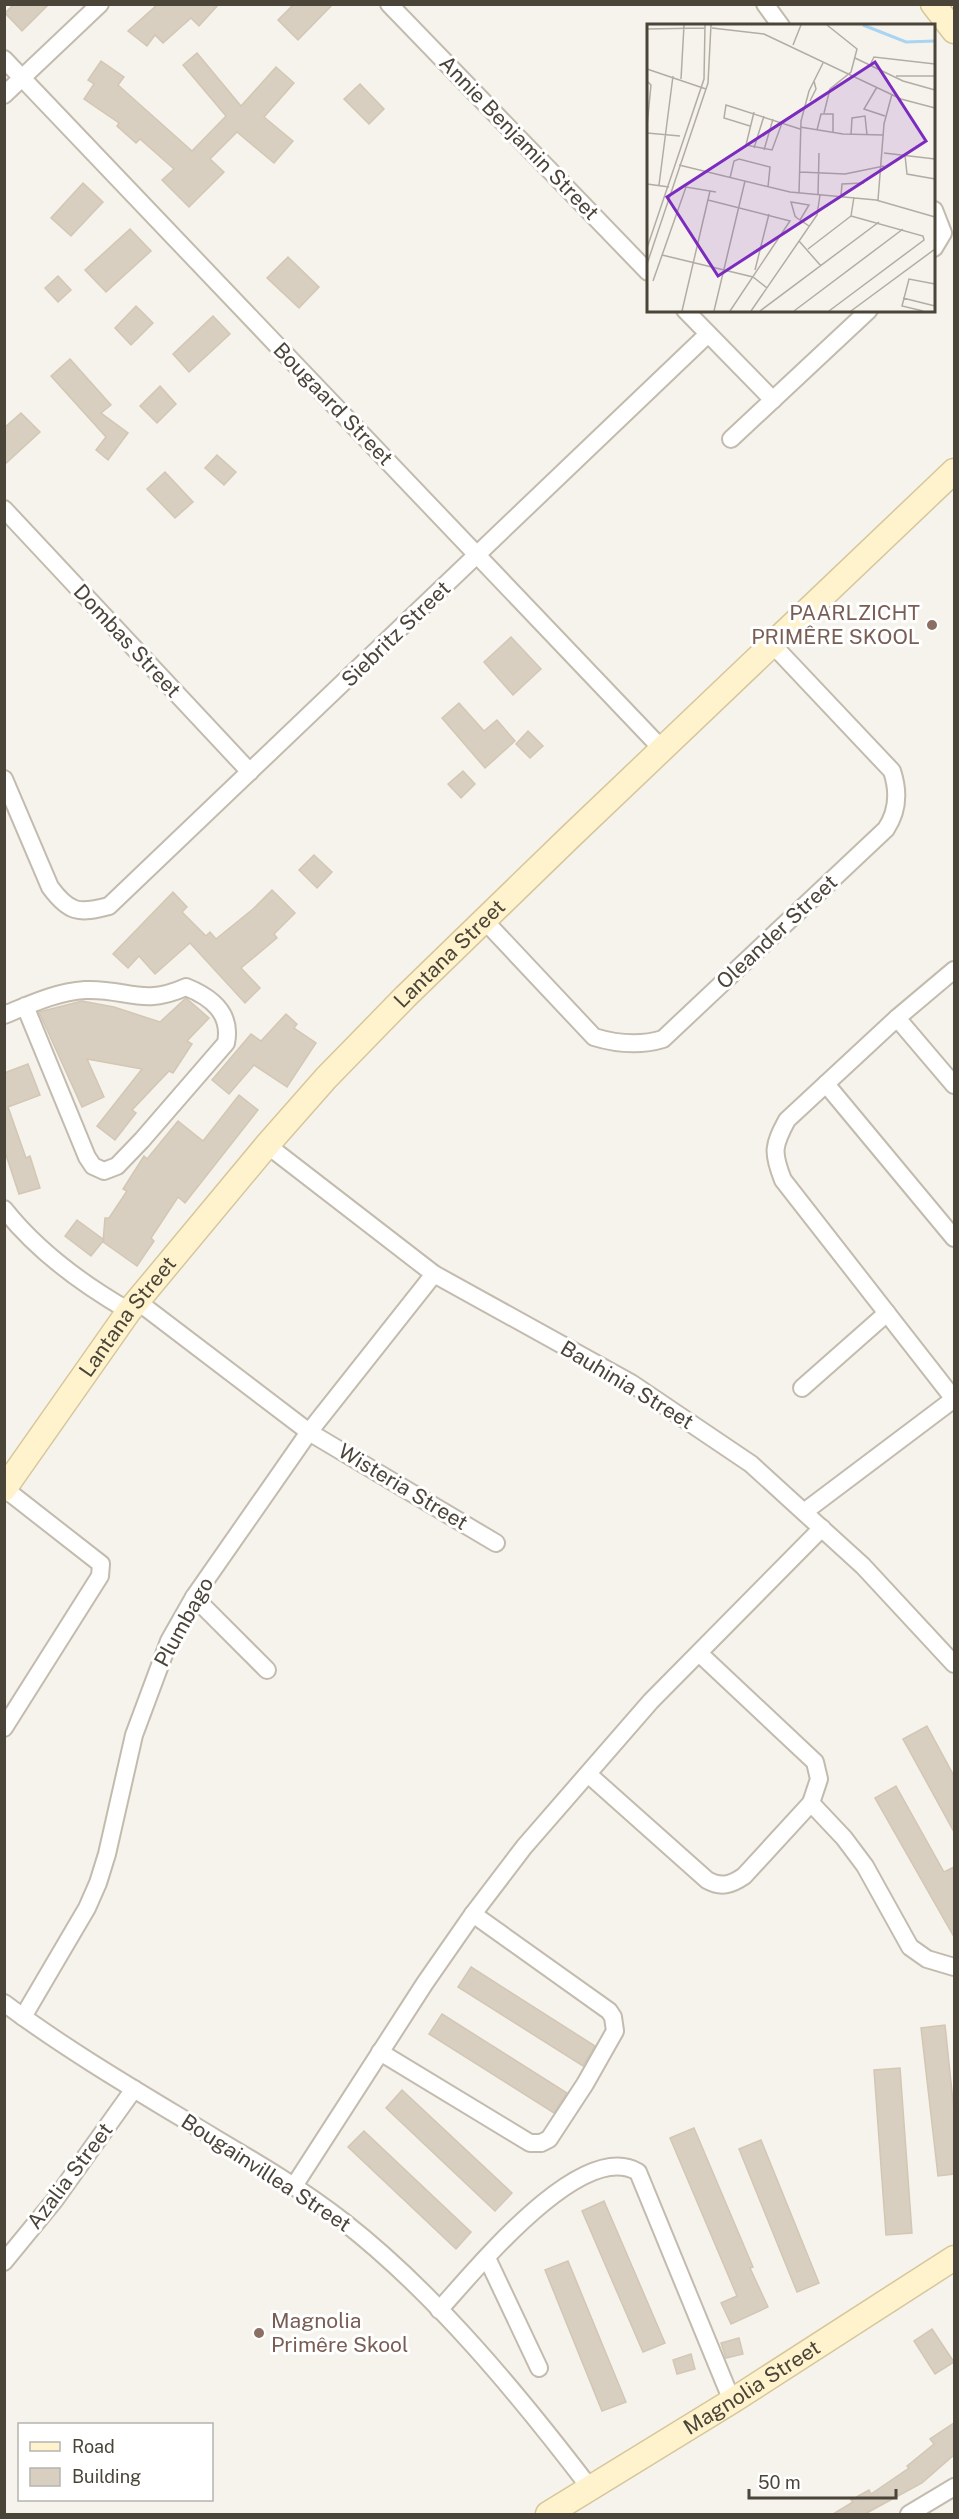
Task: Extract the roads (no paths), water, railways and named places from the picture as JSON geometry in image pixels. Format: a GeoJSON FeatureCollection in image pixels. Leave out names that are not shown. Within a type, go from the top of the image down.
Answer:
{"type":"FeatureCollection","features":[{"type":"Feature","properties":{"kind":"street"},"geometry":{"type":"LineString","coordinates":[[4,95],[100,4]]}},
{"type":"Feature","properties":{"kind":"street","name":"Annie Benjamin Street"},"geometry":{"type":"LineString","coordinates":[[389,4],[647,271]]}},
{"type":"Feature","properties":{"kind":"street"},"geometry":{"type":"LineString","coordinates":[[765,4],[780,24]]}},
{"type":"Feature","properties":{"kind":"street"},"geometry":{"type":"LineString","coordinates":[[933,4],[954,31]]}},
{"type":"Feature","properties":{"kind":"street","name":"Bougaard Street"},"geometry":{"type":"LineString","coordinates":[[4,59],[662,749]]}},
{"type":"Feature","properties":{"kind":"street"},"geometry":{"type":"LineString","coordinates":[[935,215],[942,233],[935,245]]}},
{"type":"Feature","properties":{"kind":"street"},"geometry":{"type":"LineString","coordinates":[[687,312],[773,400]]}},
{"type":"Feature","properties":{"kind":"street"},"geometry":{"type":"LineString","coordinates":[[731,439],[866,312]]}},
{"type":"Feature","properties":{"kind":"street","name":"Siebritz Street"},"geometry":{"type":"LineString","coordinates":[[4,779],[50,887],[61,901],[73,910],[89,911],[109,906],[708,334]]}},
{"type":"Feature","properties":{"kind":"street","name":"Lantana Street"},"geometry":{"type":"LineString","coordinates":[[5,1489],[133,1306],[326,1078],[484,920],[954,471]]}},
{"type":"Feature","properties":{"kind":"street","name":"Dombas Street"},"geometry":{"type":"LineString","coordinates":[[4,509],[250,772]]}},
{"type":"Feature","properties":{"kind":"street","name":"Oleander Street"},"geometry":{"type":"LineString","coordinates":[[484,920],[594,1036],[611,1042],[646,1044],[663,1039],[886,830],[895,816],[896,783],[892,771],[772,644]]}},
{"type":"Feature","properties":{"kind":"street"},"geometry":{"type":"LineString","coordinates":[[804,1512],[954,1399],[783,1180],[775,1158],[776,1142],[787,1120],[897,1018],[954,970]]}},
{"type":"Feature","properties":{"kind":"street"},"geometry":{"type":"LineString","coordinates":[[4,1015],[25,1006],[56,993],[86,990],[115,991],[135,997],[155,997],[168,995],[186,987],[209,999],[219,1009],[226,1019],[228,1030],[226,1043],[142,1140],[117,1166],[104,1171],[93,1166],[87,1157],[25,1006]]}},
{"type":"Feature","properties":{"kind":"street"},"geometry":{"type":"LineString","coordinates":[[897,1018],[954,1085]]}},
{"type":"Feature","properties":{"kind":"street"},"geometry":{"type":"LineString","coordinates":[[826,1084],[954,1238]]}},
{"type":"Feature","properties":{"kind":"street","name":"Bauhinia Street"},"geometry":{"type":"LineString","coordinates":[[267,1145],[434,1274],[631,1383],[751,1464],[863,1566],[954,1665]]}},
{"type":"Feature","properties":{"kind":"street","name":"Wisteria Street"},"geometry":{"type":"LineString","coordinates":[[4,1209],[43,1251],[74,1276],[133,1306],[309,1432],[496,1543]]}},
{"type":"Feature","properties":{"kind":"street","name":"Plumbago"},"geometry":{"type":"LineString","coordinates":[[23,2017],[87,1908],[98,1883],[134,1735],[169,1641],[194,1597],[309,1432],[434,1274]]}},
{"type":"Feature","properties":{"kind":"street"},"geometry":{"type":"LineString","coordinates":[[802,1388],[887,1313]]}},
{"type":"Feature","properties":{"kind":"street"},"geometry":{"type":"LineString","coordinates":[[4,1728],[100,1576],[101,1568],[100,1564],[5,1489]]}},
{"type":"Feature","properties":{"kind":"street"},"geometry":{"type":"LineString","coordinates":[[294,2187],[472,1914],[524,1846],[651,1701],[700,1654],[822,1528]]}},
{"type":"Feature","properties":{"kind":"street"},"geometry":{"type":"LineString","coordinates":[[194,1597],[267,1670]]}},
{"type":"Feature","properties":{"kind":"street"},"geometry":{"type":"LineString","coordinates":[[588,1774],[707,1880],[724,1886],[744,1876],[811,1803],[819,1779],[815,1762],[700,1654]]}},
{"type":"Feature","properties":{"kind":"street"},"geometry":{"type":"LineString","coordinates":[[811,1803],[844,1838],[864,1866],[910,1947],[927,1959],[954,1967]]}},
{"type":"Feature","properties":{"kind":"street"},"geometry":{"type":"LineString","coordinates":[[380,2052],[530,2143],[541,2143],[549,2139],[585,2084],[615,2031],[613,2017],[609,2011],[472,1914]]}},
{"type":"Feature","properties":{"kind":"street","name":"Bougainvillea Street"},"geometry":{"type":"LineString","coordinates":[[4,2003],[134,2089],[294,2187],[380,2251],[439,2310],[553,2439],[590,2488]]}},
{"type":"Feature","properties":{"kind":"street","name":"Azalia Street"},"geometry":{"type":"LineString","coordinates":[[4,2262],[54,2201],[134,2089]]}},
{"type":"Feature","properties":{"kind":"street"},"geometry":{"type":"LineString","coordinates":[[439,2310],[487,2258],[543,2203],[566,2184],[584,2175],[616,2165],[632,2169],[638,2172],[732,2401]]}},
{"type":"Feature","properties":{"kind":"street"},"geometry":{"type":"LineString","coordinates":[[487,2258],[539,2368]]}},
{"type":"Feature","properties":{"kind":"street","name":"Magnolia Street"},"geometry":{"type":"LineString","coordinates":[[548,2514],[732,2401],[954,2258]]}},
{"type":"Feature","properties":{"kind":"street"},"geometry":{"type":"LineString","coordinates":[[909,2514],[954,2487]]}},
{"type":"Feature","properties":{"kind":"place","name":"PAARLZICHT PRIMÊRE SKOOL"},"geometry":{"type":"Point","coordinates":[932,625]}},
{"type":"Feature","properties":{"kind":"place","name":"Magnolia Primêre Skool"},"geometry":{"type":"Point","coordinates":[259,2333]}}]}
